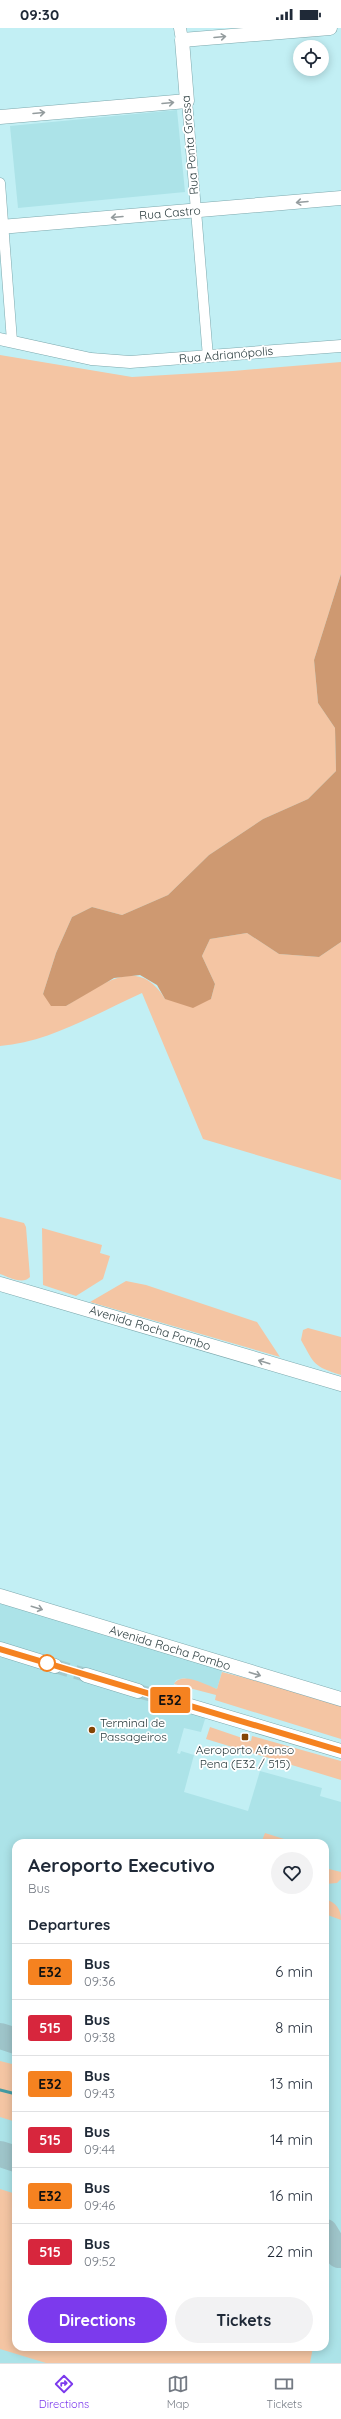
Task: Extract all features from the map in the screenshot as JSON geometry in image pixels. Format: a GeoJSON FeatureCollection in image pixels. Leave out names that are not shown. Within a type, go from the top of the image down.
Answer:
{"type":"FeatureCollection","features":[{"type":"Feature","properties":{"kind":"main road"},"geometry":{"type":"LineString","coordinates":[[181,34],[330,28]]}},
{"type":"Feature","properties":{"kind":"main road","name":"Rua Ponta Grossa"},"geometry":{"type":"LineString","coordinates":[[181,34],[187,101]]}},
{"type":"Feature","properties":{"kind":"main road"},"geometry":{"type":"LineString","coordinates":[[0,117],[187,101]]}},
{"type":"Feature","properties":{"kind":"main road","name":"Rua Castro"},"geometry":{"type":"LineString","coordinates":[[2,227],[341,198]]}},
{"type":"Feature","properties":{"kind":"main road","name":"Avenida Rocha Pombo"},"geometry":{"type":"LineString","coordinates":[[0,1284],[341,1384]]}},
{"type":"Feature","properties":{"kind":"main road","name":"Avenida Rocha Pombo"},"geometry":{"type":"LineString","coordinates":[[0,1295],[29,1293]]}},
{"type":"Feature","properties":{"kind":"main road"},"geometry":{"type":"LineString","coordinates":[[302,1373],[341,1389]]}},
{"type":"Feature","properties":{"kind":"main road","name":"Avenida Rocha Pombo"},"geometry":{"type":"LineString","coordinates":[[0,1596],[341,1699]]}},
{"type":"Feature","properties":{"kind":"main road"},"geometry":{"type":"LineString","coordinates":[[0,1649],[55,1666]]}},
{"type":"Feature","properties":{"kind":"main road"},"geometry":{"type":"LineString","coordinates":[[86,1675],[138,1691]]}},
{"type":"Feature","properties":{"kind":"main road"},"geometry":{"type":"LineString","coordinates":[[170,1700],[341,1751]]}},
{"type":"Feature","properties":{"kind":"street","name":"Rua Ponta Grossa"},"geometry":{"type":"LineString","coordinates":[[187,101],[208,357]]}},
{"type":"Feature","properties":{"kind":"street"},"geometry":{"type":"LineString","coordinates":[[0,183],[2,227],[12,342]]}},
{"type":"Feature","properties":{"kind":"street","name":"Rua Adrianópolis"},"geometry":{"type":"LineString","coordinates":[[0,338],[12,342],[110,362],[151,362],[341,346]]}},
{"type":"Feature","properties":{"kind":"shaded area"},"geometry":{"type":"Polygon","coordinates":[[[177,110],[185,192],[18,208],[10,126],[177,110]]]}},
{"type":"Feature","properties":{"kind":"shaded area"},"geometry":{"type":"Polygon","coordinates":[[[0,355],[132,377],[233,371],[341,362],[341,574],[314,660],[318,703],[335,728],[336,771],[308,799],[263,819],[209,855],[168,895],[122,915],[92,907],[72,917],[56,953],[43,994],[66,1006],[105,983],[118,978],[131,976],[143,978],[154,985],[165,999],[211,999],[215,984],[202,956],[210,939],[247,933],[279,954],[319,957],[341,942],[341,1180],[203,1139],[142,993],[55,1033],[37,1039],[0,1046],[0,355]]]}},
{"type":"Feature","properties":{"kind":"shaded area"},"geometry":{"type":"Polygon","coordinates":[[[341,574],[341,942],[319,957],[279,954],[247,933],[210,939],[202,956],[215,984],[211,999],[193,1008],[165,999],[157,985],[140,975],[114,978],[66,1006],[51,1006],[43,994],[56,953],[72,917],[92,907],[122,915],[168,895],[209,855],[263,819],[308,799],[336,771],[335,728],[318,703],[314,660],[341,574]]]}},
{"type":"Feature","properties":{"kind":"shaded area"},"geometry":{"type":"Polygon","coordinates":[[[0,1217],[24,1223],[26,1227],[30,1277],[27,1279],[15,1280],[0,1274],[0,1217]]]}},
{"type":"Feature","properties":{"kind":"shaded area"},"geometry":{"type":"Polygon","coordinates":[[[42,1228],[102,1245],[100,1253],[110,1256],[103,1279],[76,1296],[43,1285],[42,1228]]]}},
{"type":"Feature","properties":{"kind":"shaded area"},"geometry":{"type":"Polygon","coordinates":[[[126,1281],[146,1285],[257,1322],[280,1357],[90,1302],[126,1281]]]}},
{"type":"Feature","properties":{"kind":"shaded area"},"geometry":{"type":"Polygon","coordinates":[[[308,1328],[341,1337],[341,1375],[320,1367],[312,1360],[301,1340],[303,1330],[308,1328]]]}},
{"type":"Feature","properties":{"kind":"shaded area"},"geometry":{"type":"Polygon","coordinates":[[[0,1597],[224,1665],[217,1689],[184,1678],[176,1680],[174,1684],[168,1705],[206,1716],[201,1732],[184,1728],[177,1753],[180,1754],[181,1751],[194,1755],[184,1792],[248,1811],[260,1771],[322,1788],[320,1796],[341,1802],[341,2363],[0,2363],[0,1597]]]}},
{"type":"Feature","properties":{"kind":"shaded area"},"geometry":{"type":"Polygon","coordinates":[[[222,1672],[341,1703],[341,1739],[215,1700],[216,1695],[174,1684],[178,1680],[188,1679],[201,1682],[217,1689],[222,1672]]]}},
{"type":"Feature","properties":{"kind":"shaded area"},"geometry":{"type":"Polygon","coordinates":[[[210,1727],[251,1741],[252,1736],[341,1761],[341,1780],[206,1739],[210,1727]]]}},
{"type":"Feature","properties":{"kind":"shaded area"},"geometry":{"type":"Polygon","coordinates":[[[265,1833],[284,1839],[263,1839],[265,1833]]]}},
{"type":"Feature","properties":{"kind":"shaded area"},"geometry":{"type":"Polygon","coordinates":[[[329,1869],[341,1872],[341,1879],[337,1883],[329,1884],[329,1869]]]}},
{"type":"Feature","properties":{"kind":"shaded area"},"geometry":{"type":"Polygon","coordinates":[[[329,1901],[339,1909],[341,1920],[329,1916],[329,1901]]]}},
{"type":"Feature","properties":{"kind":"shaded area"},"geometry":{"type":"Polygon","coordinates":[[[0,2061],[12,2064],[12,2121],[0,2117],[0,2061]]]}},
{"type":"Feature","properties":{"kind":"shaded area"},"geometry":{"type":"Polygon","coordinates":[[[0,2189],[12,2193],[12,2351],[312,2351],[310,2363],[46,2363],[0,2349],[0,2189]]]}},
{"type":"Feature","properties":{"kind":"waterway"},"geometry":{"type":"LineString","coordinates":[[0,2090],[12,2093]]}},
{"type":"Feature","properties":{"kind":"taxiway"},"geometry":{"type":"LineString","coordinates":[[0,2036],[12,2040]]}},
{"type":"Feature","properties":{"kind":"taxiway"},"geometry":{"type":"LineString","coordinates":[[0,2154],[12,2158]]}},
{"type":"Feature","properties":{"kind":"taxiway"},"geometry":{"type":"LineString","coordinates":[[329,2239],[339,2255]]}},
{"type":"Feature","properties":{"kind":"tunnel"},"geometry":{"type":"LineString","coordinates":[[55,1666],[86,1675]]}},
{"type":"Feature","properties":{"kind":"tunnel"},"geometry":{"type":"LineString","coordinates":[[138,1691],[170,1700]]}},
{"type":"Feature","properties":{"kind":"bus line","name":"E32"},"geometry":{"type":"LineString","coordinates":[[0,1649],[341,1751]]}},
{"type":"Feature","properties":{"kind":"place","name":"Terminal de Passageiros"},"geometry":{"type":"Point","coordinates":[92,1730]}},
{"type":"Feature","properties":{"kind":"place","name":"Aeroporto Afonso Pena (E32 / 515)"},"geometry":{"type":"Point","coordinates":[245,1737]}}]}
